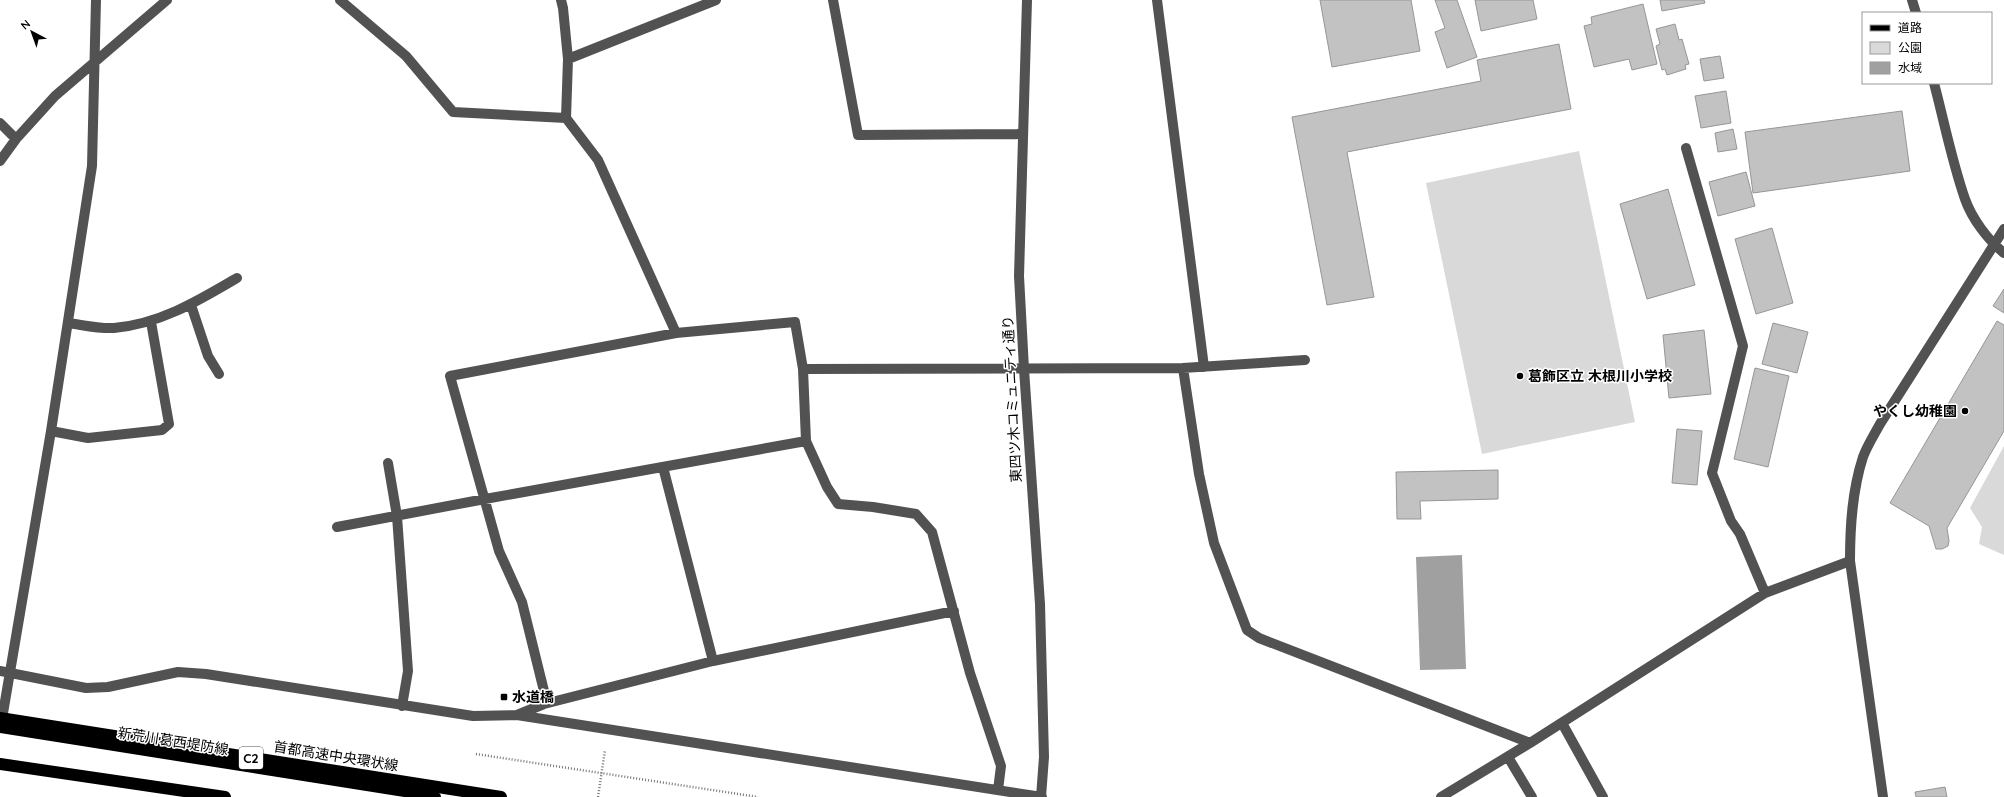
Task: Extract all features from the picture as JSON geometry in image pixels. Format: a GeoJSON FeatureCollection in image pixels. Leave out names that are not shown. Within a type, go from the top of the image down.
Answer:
{"type":"FeatureCollection","features":[{"type":"Feature","properties":{"kind":"highway","name":"首都高速中央環状線"},"geometry":{"type":"LineString","coordinates":[[0,718],[501,797]]}},
{"type":"Feature","properties":{"kind":"highway"},"geometry":{"type":"LineString","coordinates":[[0,764],[225,797]]}},
{"type":"Feature","properties":{"kind":"main road","name":"新荒川葛西堤防線"},"geometry":{"type":"LineString","coordinates":[[0,728],[436,797]]}},
{"type":"Feature","properties":{"kind":"street"},"geometry":{"type":"LineString","coordinates":[[0,728],[5,672],[51,431],[92,166],[96,0]]}},
{"type":"Feature","properties":{"kind":"street"},"geometry":{"type":"LineString","coordinates":[[0,160],[16,139],[55,96],[95,63],[166,0]]}},
{"type":"Feature","properties":{"kind":"street"},"geometry":{"type":"LineString","coordinates":[[340,0],[406,56],[453,112],[566,118]]}},
{"type":"Feature","properties":{"kind":"street"},"geometry":{"type":"LineString","coordinates":[[561,0],[568,59],[566,118],[598,160],[676,333]]}},
{"type":"Feature","properties":{"kind":"street"},"geometry":{"type":"LineString","coordinates":[[568,59],[716,0]]}},
{"type":"Feature","properties":{"kind":"street"},"geometry":{"type":"LineString","coordinates":[[833,0],[858,135],[1024,134]]}},
{"type":"Feature","properties":{"kind":"street","name":"東四ツ木コミュニティ通り"},"geometry":{"type":"LineString","coordinates":[[1027,0],[1019,276],[1040,604],[1044,757],[1041,797]]}},
{"type":"Feature","properties":{"kind":"street"},"geometry":{"type":"LineString","coordinates":[[1157,0],[1204,367]]}},
{"type":"Feature","properties":{"kind":"street"},"geometry":{"type":"LineString","coordinates":[[1912,0],[1916,12]]}},
{"type":"Feature","properties":{"kind":"street"},"geometry":{"type":"LineString","coordinates":[[1934,84],[1965,200],[1981,228],[1994,244],[2004,253]]}},
{"type":"Feature","properties":{"kind":"street"},"geometry":{"type":"LineString","coordinates":[[0,123],[16,139]]}},
{"type":"Feature","properties":{"kind":"street"},"geometry":{"type":"LineString","coordinates":[[1686,148],[1743,346],[1712,473],[1731,521],[1740,534],[1765,594]]}},
{"type":"Feature","properties":{"kind":"street"},"geometry":{"type":"LineString","coordinates":[[1884,797],[1850,561],[1850,536],[1854,489],[1864,456],[1880,424],[2004,229]]}},
{"type":"Feature","properties":{"kind":"street"},"geometry":{"type":"LineString","coordinates":[[68,323],[113,328],[151,322],[191,305],[237,278]]}},
{"type":"Feature","properties":{"kind":"street"},"geometry":{"type":"LineString","coordinates":[[191,305],[208,356],[219,374]]}},
{"type":"Feature","properties":{"kind":"street"},"geometry":{"type":"LineString","coordinates":[[51,431],[88,438],[162,430],[169,424],[151,322]]}},
{"type":"Feature","properties":{"kind":"street"},"geometry":{"type":"LineString","coordinates":[[544,704],[544,691],[522,602],[499,552],[450,376],[676,333],[795,322],[803,369],[806,442],[827,487],[838,504],[872,507],[916,514],[932,532],[970,673],[1001,766],[998,790]]}},
{"type":"Feature","properties":{"kind":"street"},"geometry":{"type":"LineString","coordinates":[[803,369],[1183,368],[1305,360]]}},
{"type":"Feature","properties":{"kind":"street"},"geometry":{"type":"LineString","coordinates":[[1183,368],[1199,474],[1214,543],[1247,630],[1259,638],[1530,743]]}},
{"type":"Feature","properties":{"kind":"street"},"geometry":{"type":"LineString","coordinates":[[337,527],[806,442]]}},
{"type":"Feature","properties":{"kind":"street"},"geometry":{"type":"LineString","coordinates":[[388,463],[397,516],[408,671],[402,706]]}},
{"type":"Feature","properties":{"kind":"street"},"geometry":{"type":"LineString","coordinates":[[663,467],[713,661]]}},
{"type":"Feature","properties":{"kind":"street"},"geometry":{"type":"LineString","coordinates":[[1441,797],[1508,757],[1765,594],[1850,561]]}},
{"type":"Feature","properties":{"kind":"street"},"geometry":{"type":"LineString","coordinates":[[517,715],[544,704],[713,661],[954,611]]}},
{"type":"Feature","properties":{"kind":"street"},"geometry":{"type":"LineString","coordinates":[[5,672],[86,688],[108,687],[178,672],[206,674],[473,716],[517,715],[1041,797]]}},
{"type":"Feature","properties":{"kind":"street"},"geometry":{"type":"LineString","coordinates":[[1562,723],[1603,797]]}},
{"type":"Feature","properties":{"kind":"street"},"geometry":{"type":"LineString","coordinates":[[1508,757],[1532,797]]}},
{"type":"Feature","properties":{"kind":"path"},"geometry":{"type":"LineString","coordinates":[[598,797],[605,750]]}},
{"type":"Feature","properties":{"kind":"path"},"geometry":{"type":"LineString","coordinates":[[476,754],[758,797]]}},
{"type":"Feature","properties":{"kind":"green space"},"geometry":{"type":"Polygon","coordinates":[[[1579,151],[1635,422],[1482,454],[1426,183],[1579,151]]]}},
{"type":"Feature","properties":{"kind":"green space"},"geometry":{"type":"Polygon","coordinates":[[[2004,446],[2004,555],[1979,544],[1982,527],[1970,508],[2004,446]]]}},
{"type":"Feature","properties":{"kind":"water"},"geometry":{"type":"Polygon","coordinates":[[[1462,555],[1466,669],[1420,670],[1416,557],[1462,555]]]}},
{"type":"Feature","properties":{"kind":"building"},"geometry":{"type":"Polygon","coordinates":[[[1320,0],[1411,0],[1420,51],[1332,67],[1320,0]]]}},
{"type":"Feature","properties":{"kind":"building"},"geometry":{"type":"Polygon","coordinates":[[[1435,0],[1457,0],[1477,57],[1447,68],[1435,32],[1445,28],[1435,0]]]}},
{"type":"Feature","properties":{"kind":"building"},"geometry":{"type":"Polygon","coordinates":[[[1475,0],[1533,0],[1537,19],[1481,31],[1475,0]]]}},
{"type":"Feature","properties":{"kind":"building"},"geometry":{"type":"Polygon","coordinates":[[[1660,0],[1704,0],[1705,3],[1662,11],[1660,0]]]}},
{"type":"Feature","properties":{"kind":"building"},"geometry":{"type":"Polygon","coordinates":[[[1643,4],[1657,64],[1632,70],[1629,59],[1594,67],[1584,26],[1592,24],[1591,17],[1643,4]]]}},
{"type":"Feature","properties":{"kind":"building"},"geometry":{"type":"Polygon","coordinates":[[[1675,24],[1679,40],[1682,39],[1689,64],[1685,65],[1686,69],[1667,75],[1665,69],[1662,70],[1656,46],[1660,44],[1656,29],[1675,24]]]}},
{"type":"Feature","properties":{"kind":"building"},"geometry":{"type":"Polygon","coordinates":[[[1559,44],[1571,109],[1347,152],[1374,297],[1327,305],[1292,117],[1481,81],[1477,60],[1559,44]]]}},
{"type":"Feature","properties":{"kind":"building"},"geometry":{"type":"Polygon","coordinates":[[[1720,56],[1724,78],[1704,81],[1700,59],[1720,56]]]}},
{"type":"Feature","properties":{"kind":"building"},"geometry":{"type":"Polygon","coordinates":[[[1726,91],[1731,123],[1701,128],[1695,96],[1726,91]]]}},
{"type":"Feature","properties":{"kind":"building"},"geometry":{"type":"Polygon","coordinates":[[[1902,111],[1910,171],[1753,193],[1745,132],[1902,111]]]}},
{"type":"Feature","properties":{"kind":"building"},"geometry":{"type":"Polygon","coordinates":[[[1733,129],[1737,149],[1718,152],[1715,133],[1733,129]]]}},
{"type":"Feature","properties":{"kind":"building"},"geometry":{"type":"Polygon","coordinates":[[[1746,172],[1755,206],[1718,216],[1709,182],[1746,172]]]}},
{"type":"Feature","properties":{"kind":"building"},"geometry":{"type":"Polygon","coordinates":[[[1668,189],[1695,285],[1647,299],[1620,204],[1668,189]]]}},
{"type":"Feature","properties":{"kind":"building"},"geometry":{"type":"Polygon","coordinates":[[[1772,228],[1793,303],[1756,314],[1735,239],[1772,228]]]}},
{"type":"Feature","properties":{"kind":"building"},"geometry":{"type":"Polygon","coordinates":[[[2004,289],[2004,313],[1993,306],[2004,289]]]}},
{"type":"Feature","properties":{"kind":"building"},"geometry":{"type":"Polygon","coordinates":[[[1997,321],[2004,325],[2004,431],[1947,528],[1949,541],[1948,546],[1942,549],[1936,549],[1929,526],[1890,503],[1997,321]]]}},
{"type":"Feature","properties":{"kind":"building"},"geometry":{"type":"Polygon","coordinates":[[[1773,323],[1808,332],[1797,373],[1762,364],[1773,323]]]}},
{"type":"Feature","properties":{"kind":"building"},"geometry":{"type":"Polygon","coordinates":[[[1704,330],[1711,394],[1669,398],[1663,335],[1704,330]]]}},
{"type":"Feature","properties":{"kind":"building"},"geometry":{"type":"Polygon","coordinates":[[[1755,368],[1789,376],[1768,467],[1734,459],[1755,368]]]}},
{"type":"Feature","properties":{"kind":"building"},"geometry":{"type":"Polygon","coordinates":[[[1677,429],[1702,431],[1697,485],[1672,483],[1677,429]]]}},
{"type":"Feature","properties":{"kind":"building"},"geometry":{"type":"Polygon","coordinates":[[[1498,470],[1498,499],[1420,501],[1421,519],[1397,519],[1396,472],[1498,470]]]}},
{"type":"Feature","properties":{"kind":"building"},"geometry":{"type":"Polygon","coordinates":[[[1945,787],[1947,797],[1916,797],[1915,792],[1945,787]]]}},
{"type":"Feature","properties":{"kind":"place","name":"葛飾区立 木根川小学校"},"geometry":{"type":"Point","coordinates":[1520,376]}},
{"type":"Feature","properties":{"kind":"place","name":"やくし幼稚園"},"geometry":{"type":"Point","coordinates":[1965,411]}},
{"type":"Feature","properties":{"kind":"place","name":"水道橋"},"geometry":{"type":"Point","coordinates":[504,697]}}]}
